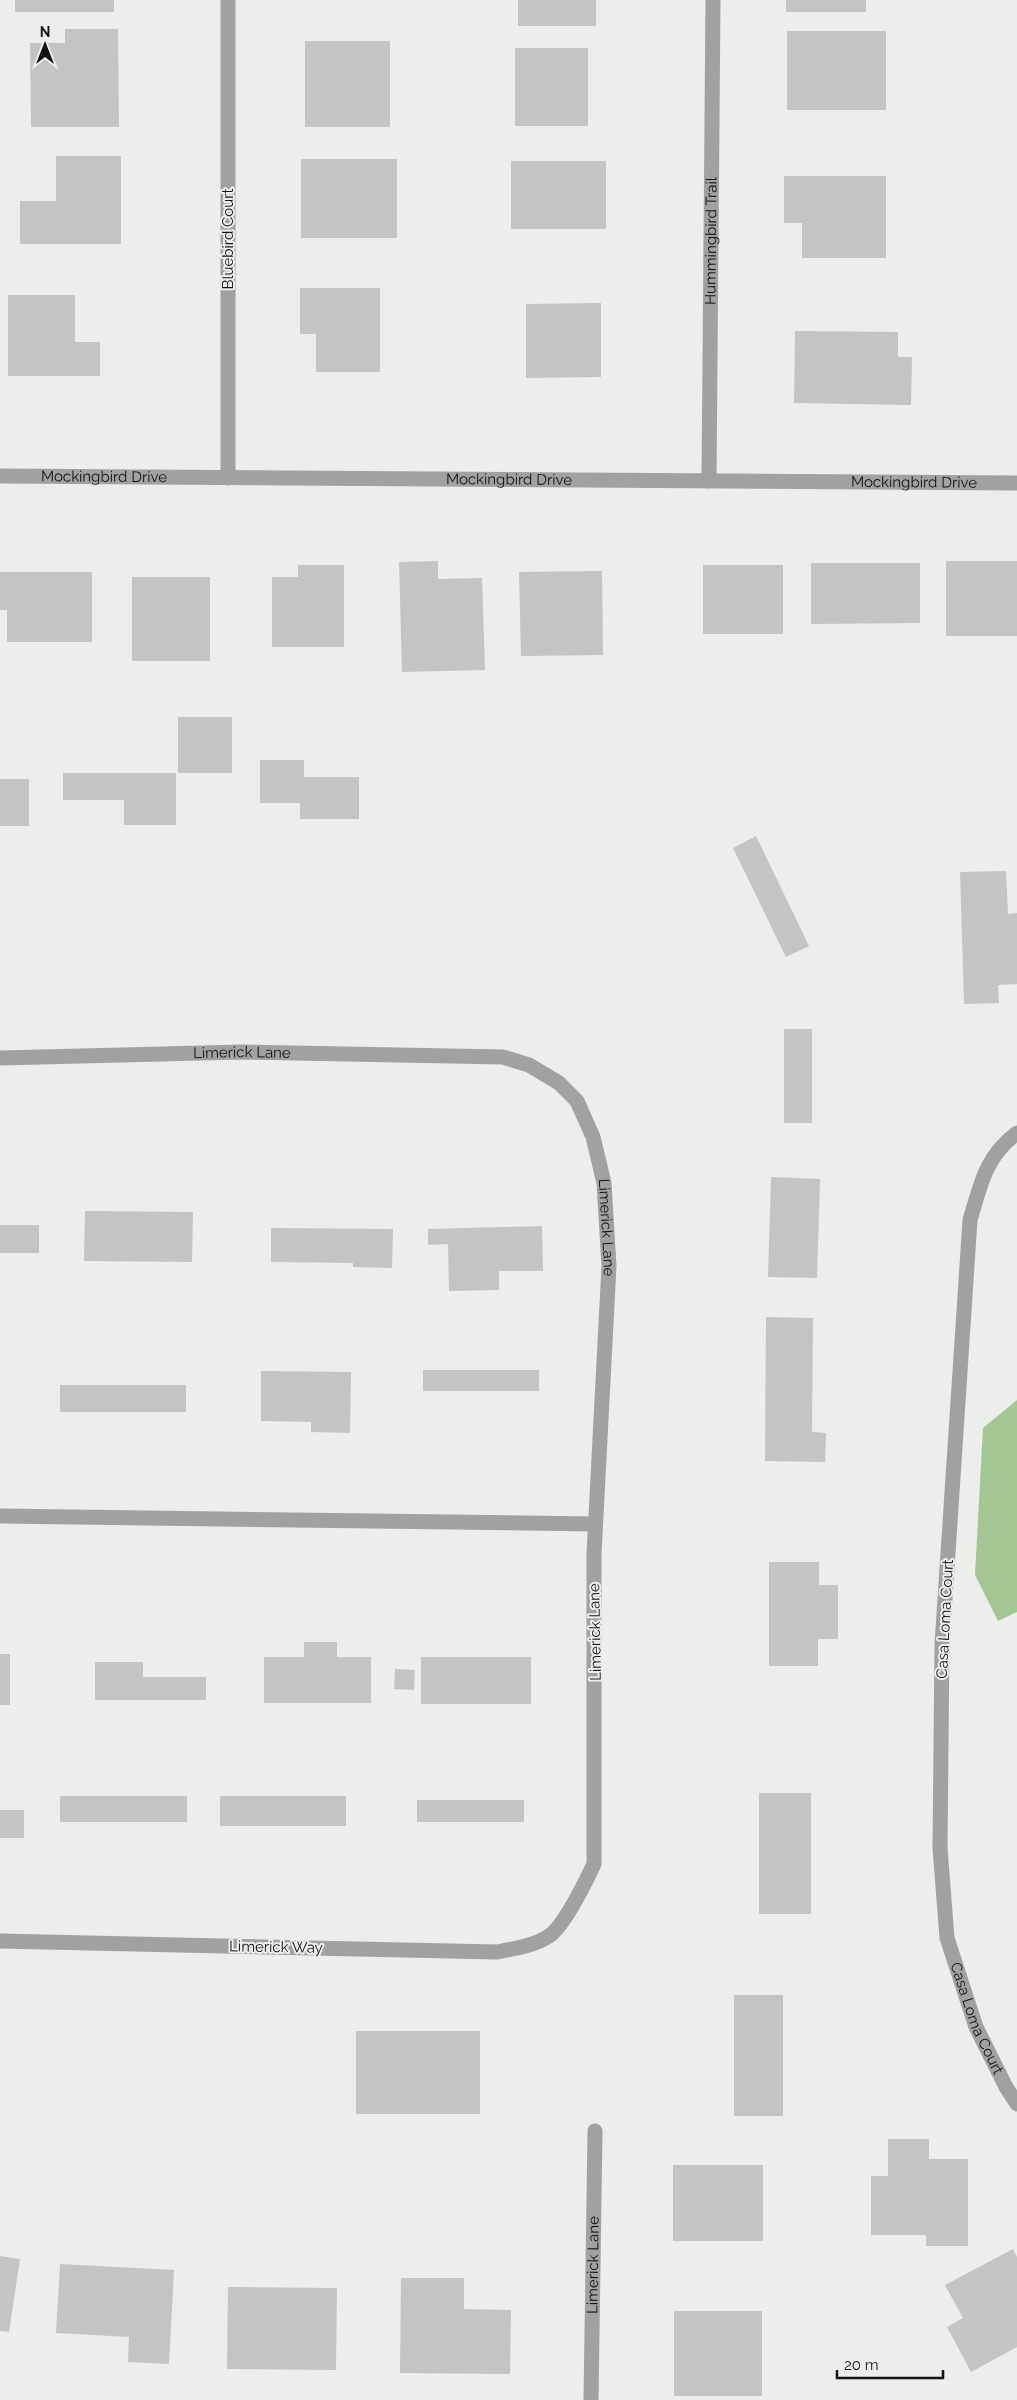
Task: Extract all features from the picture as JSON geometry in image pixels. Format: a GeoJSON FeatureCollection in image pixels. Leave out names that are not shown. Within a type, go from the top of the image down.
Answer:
{"type":"FeatureCollection","features":[{"type":"Feature","properties":{"kind":"street","name":"Bluebird Court"},"geometry":{"type":"LineString","coordinates":[[228,0],[228,478]]}},
{"type":"Feature","properties":{"kind":"street","name":"Hummingbird Trail"},"geometry":{"type":"LineString","coordinates":[[709,481],[713,0]]}},
{"type":"Feature","properties":{"kind":"street","name":"Mockingbird Drive"},"geometry":{"type":"LineString","coordinates":[[0,476],[1017,484]]}},
{"type":"Feature","properties":{"kind":"street","name":"Limerick Lane"},"geometry":{"type":"LineString","coordinates":[[0,1058],[243,1052],[503,1057],[529,1065],[559,1083],[577,1101],[593,1137],[604,1183],[609,1266],[595,1524],[594,1864],[581,1892],[549,1936]]}},
{"type":"Feature","properties":{"kind":"street","name":"Casa Loma Court"},"geometry":{"type":"LineString","coordinates":[[1017,1133],[1005,1142],[985,1169],[970,1220],[942,1644],[940,1848],[947,1938],[976,2027],[1006,2087],[1017,2104]]}},
{"type":"Feature","properties":{"kind":"street"},"geometry":{"type":"LineString","coordinates":[[0,1516],[595,1524]]}},
{"type":"Feature","properties":{"kind":"street","name":"Limerick Way"},"geometry":{"type":"LineString","coordinates":[[0,1941],[496,1952],[523,1946],[549,1936]]}},
{"type":"Feature","properties":{"kind":"street","name":"Limerick Lane"},"geometry":{"type":"LineString","coordinates":[[592,2400],[596,2131]]}},
{"type":"Feature","properties":{"kind":"green space"},"geometry":{"type":"Polygon","coordinates":[[[1017,1400],[1017,1612],[998,1621],[975,1575],[983,1428],[1017,1400]]]}},
{"type":"Feature","properties":{"kind":"building"},"geometry":{"type":"Polygon","coordinates":[[[15,0],[114,0],[114,12],[15,12],[15,0]]]}},
{"type":"Feature","properties":{"kind":"building"},"geometry":{"type":"Polygon","coordinates":[[[518,0],[596,0],[596,26],[518,26],[518,0]]]}},
{"type":"Feature","properties":{"kind":"building"},"geometry":{"type":"Polygon","coordinates":[[[786,0],[866,0],[866,12],[786,12],[786,0]]]}},
{"type":"Feature","properties":{"kind":"building"},"geometry":{"type":"Polygon","coordinates":[[[65,29],[118,29],[119,127],[31,127],[30,43],[65,43],[65,29]]]}},
{"type":"Feature","properties":{"kind":"building"},"geometry":{"type":"Polygon","coordinates":[[[787,31],[886,31],[886,110],[787,110],[787,31]]]}},
{"type":"Feature","properties":{"kind":"building"},"geometry":{"type":"Polygon","coordinates":[[[305,41],[390,41],[390,127],[305,127],[305,41]]]}},
{"type":"Feature","properties":{"kind":"building"},"geometry":{"type":"Polygon","coordinates":[[[515,48],[588,48],[588,126],[515,126],[515,48]]]}},
{"type":"Feature","properties":{"kind":"building"},"geometry":{"type":"Polygon","coordinates":[[[56,156],[121,156],[121,244],[20,244],[20,201],[56,201],[56,156]]]}},
{"type":"Feature","properties":{"kind":"building"},"geometry":{"type":"Polygon","coordinates":[[[301,159],[397,159],[397,238],[301,238],[301,159]]]}},
{"type":"Feature","properties":{"kind":"building"},"geometry":{"type":"Polygon","coordinates":[[[511,161],[606,161],[606,229],[511,229],[511,161]]]}},
{"type":"Feature","properties":{"kind":"building"},"geometry":{"type":"Polygon","coordinates":[[[784,176],[886,176],[886,258],[802,258],[802,223],[784,223],[784,176]]]}},
{"type":"Feature","properties":{"kind":"building"},"geometry":{"type":"Polygon","coordinates":[[[300,288],[380,288],[380,372],[316,372],[316,334],[300,334],[300,288]]]}},
{"type":"Feature","properties":{"kind":"building"},"geometry":{"type":"Polygon","coordinates":[[[8,295],[75,295],[75,342],[100,342],[100,376],[8,376],[8,295]]]}},
{"type":"Feature","properties":{"kind":"building"},"geometry":{"type":"Polygon","coordinates":[[[601,303],[601,377],[526,378],[526,304],[601,303]]]}},
{"type":"Feature","properties":{"kind":"building"},"geometry":{"type":"Polygon","coordinates":[[[795,331],[898,332],[898,357],[912,357],[911,405],[794,403],[795,331]]]}},
{"type":"Feature","properties":{"kind":"building"},"geometry":{"type":"Polygon","coordinates":[[[438,561],[438,579],[482,578],[485,670],[402,672],[399,562],[438,561]]]}},
{"type":"Feature","properties":{"kind":"building"},"geometry":{"type":"Polygon","coordinates":[[[946,561],[1017,561],[1017,636],[946,636],[946,561]]]}},
{"type":"Feature","properties":{"kind":"building"},"geometry":{"type":"Polygon","coordinates":[[[811,563],[920,563],[920,623],[811,624],[811,563]]]}},
{"type":"Feature","properties":{"kind":"building"},"geometry":{"type":"Polygon","coordinates":[[[298,565],[344,565],[344,647],[272,647],[272,577],[298,577],[298,565]]]}},
{"type":"Feature","properties":{"kind":"building"},"geometry":{"type":"Polygon","coordinates":[[[703,565],[783,565],[783,634],[703,634],[703,565]]]}},
{"type":"Feature","properties":{"kind":"building"},"geometry":{"type":"Polygon","coordinates":[[[602,571],[603,655],[521,656],[519,572],[602,571]]]}},
{"type":"Feature","properties":{"kind":"building"},"geometry":{"type":"Polygon","coordinates":[[[0,572],[92,572],[92,642],[7,642],[7,610],[0,610],[0,572]]]}},
{"type":"Feature","properties":{"kind":"building"},"geometry":{"type":"Polygon","coordinates":[[[132,577],[210,577],[210,661],[132,661],[132,577]]]}},
{"type":"Feature","properties":{"kind":"building"},"geometry":{"type":"Polygon","coordinates":[[[178,717],[232,717],[232,773],[178,773],[178,717]]]}},
{"type":"Feature","properties":{"kind":"building"},"geometry":{"type":"Polygon","coordinates":[[[260,760],[304,760],[304,777],[359,777],[359,819],[300,819],[300,803],[260,803],[260,760]]]}},
{"type":"Feature","properties":{"kind":"building"},"geometry":{"type":"Polygon","coordinates":[[[63,773],[176,773],[176,825],[124,825],[124,800],[63,800],[63,773]]]}},
{"type":"Feature","properties":{"kind":"building"},"geometry":{"type":"Polygon","coordinates":[[[0,779],[29,779],[29,826],[0,826],[0,779]]]}},
{"type":"Feature","properties":{"kind":"building"},"geometry":{"type":"Polygon","coordinates":[[[756,836],[809,946],[786,957],[733,848],[756,836]]]}},
{"type":"Feature","properties":{"kind":"building"},"geometry":{"type":"Polygon","coordinates":[[[1006,871],[1008,914],[1017,913],[1017,984],[998,985],[999,1003],[964,1004],[960,872],[1006,871]]]}},
{"type":"Feature","properties":{"kind":"building"},"geometry":{"type":"Polygon","coordinates":[[[784,1029],[812,1029],[812,1123],[784,1123],[784,1029]]]}},
{"type":"Feature","properties":{"kind":"building"},"geometry":{"type":"Polygon","coordinates":[[[771,1177],[820,1179],[817,1278],[768,1277],[771,1177]]]}},
{"type":"Feature","properties":{"kind":"building"},"geometry":{"type":"Polygon","coordinates":[[[85,1211],[193,1212],[192,1262],[84,1261],[85,1211]]]}},
{"type":"Feature","properties":{"kind":"building"},"geometry":{"type":"Polygon","coordinates":[[[0,1225],[39,1225],[39,1253],[0,1253],[0,1225]]]}},
{"type":"Feature","properties":{"kind":"building"},"geometry":{"type":"Polygon","coordinates":[[[542,1226],[543,1271],[499,1271],[499,1290],[449,1291],[448,1244],[428,1245],[428,1229],[542,1226]]]}},
{"type":"Feature","properties":{"kind":"building"},"geometry":{"type":"Polygon","coordinates":[[[271,1228],[393,1229],[392,1268],[353,1267],[353,1263],[271,1262],[271,1228]]]}},
{"type":"Feature","properties":{"kind":"building"},"geometry":{"type":"Polygon","coordinates":[[[766,1317],[813,1318],[812,1432],[826,1433],[825,1462],[765,1461],[766,1317]]]}},
{"type":"Feature","properties":{"kind":"building"},"geometry":{"type":"Polygon","coordinates":[[[423,1370],[539,1370],[539,1391],[423,1391],[423,1370]]]}},
{"type":"Feature","properties":{"kind":"building"},"geometry":{"type":"Polygon","coordinates":[[[261,1371],[351,1372],[350,1433],[311,1432],[311,1422],[261,1421],[261,1371]]]}},
{"type":"Feature","properties":{"kind":"building"},"geometry":{"type":"Polygon","coordinates":[[[60,1385],[186,1385],[186,1412],[60,1412],[60,1385]]]}},
{"type":"Feature","properties":{"kind":"building"},"geometry":{"type":"Polygon","coordinates":[[[769,1562],[819,1562],[819,1585],[838,1585],[838,1639],[818,1639],[818,1666],[769,1666],[769,1562]]]}},
{"type":"Feature","properties":{"kind":"building"},"geometry":{"type":"Polygon","coordinates":[[[304,1642],[337,1642],[337,1657],[371,1657],[371,1703],[264,1703],[264,1657],[304,1657],[304,1642]]]}},
{"type":"Feature","properties":{"kind":"building"},"geometry":{"type":"Polygon","coordinates":[[[0,1654],[10,1654],[10,1705],[0,1705],[0,1654]]]}},
{"type":"Feature","properties":{"kind":"building"},"geometry":{"type":"Polygon","coordinates":[[[421,1657],[531,1657],[531,1704],[421,1704],[421,1657]]]}},
{"type":"Feature","properties":{"kind":"building"},"geometry":{"type":"Polygon","coordinates":[[[95,1662],[143,1662],[143,1677],[206,1677],[206,1700],[95,1700],[95,1662]]]}},
{"type":"Feature","properties":{"kind":"building"},"geometry":{"type":"Polygon","coordinates":[[[395,1669],[415,1670],[414,1690],[394,1689],[395,1669]]]}},
{"type":"Feature","properties":{"kind":"building"},"geometry":{"type":"Polygon","coordinates":[[[759,1793],[811,1793],[811,1914],[759,1914],[759,1793]]]}},
{"type":"Feature","properties":{"kind":"building"},"geometry":{"type":"Polygon","coordinates":[[[60,1796],[187,1796],[187,1822],[60,1822],[60,1796]]]}},
{"type":"Feature","properties":{"kind":"building"},"geometry":{"type":"Polygon","coordinates":[[[220,1796],[346,1796],[346,1826],[220,1826],[220,1796]]]}},
{"type":"Feature","properties":{"kind":"building"},"geometry":{"type":"Polygon","coordinates":[[[417,1800],[524,1800],[524,1822],[417,1822],[417,1800]]]}},
{"type":"Feature","properties":{"kind":"building"},"geometry":{"type":"Polygon","coordinates":[[[0,1810],[24,1810],[24,1838],[0,1838],[0,1810]]]}},
{"type":"Feature","properties":{"kind":"building"},"geometry":{"type":"Polygon","coordinates":[[[734,1995],[783,1995],[783,2116],[734,2116],[734,1995]]]}},
{"type":"Feature","properties":{"kind":"building"},"geometry":{"type":"Polygon","coordinates":[[[356,2031],[480,2031],[480,2114],[356,2114],[356,2031]]]}},
{"type":"Feature","properties":{"kind":"building"},"geometry":{"type":"Polygon","coordinates":[[[888,2139],[929,2139],[929,2159],[968,2159],[968,2246],[926,2246],[926,2235],[871,2235],[871,2176],[888,2176],[888,2139]]]}},
{"type":"Feature","properties":{"kind":"building"},"geometry":{"type":"Polygon","coordinates":[[[673,2165],[763,2165],[763,2241],[673,2241],[673,2165]]]}},
{"type":"Feature","properties":{"kind":"building"},"geometry":{"type":"Polygon","coordinates":[[[1013,2249],[1017,2257],[1017,2347],[971,2372],[947,2327],[963,2318],[945,2285],[1013,2249]]]}},
{"type":"Feature","properties":{"kind":"building"},"geometry":{"type":"Polygon","coordinates":[[[0,2256],[20,2259],[9,2332],[0,2331],[0,2256]]]}},
{"type":"Feature","properties":{"kind":"building"},"geometry":{"type":"Polygon","coordinates":[[[60,2264],[174,2270],[169,2364],[128,2362],[129,2337],[56,2333],[60,2264]]]}},
{"type":"Feature","properties":{"kind":"building"},"geometry":{"type":"Polygon","coordinates":[[[401,2278],[464,2278],[464,2309],[511,2310],[510,2374],[400,2373],[401,2278]]]}},
{"type":"Feature","properties":{"kind":"building"},"geometry":{"type":"Polygon","coordinates":[[[228,2287],[337,2288],[336,2370],[227,2369],[228,2287]]]}},
{"type":"Feature","properties":{"kind":"building"},"geometry":{"type":"Polygon","coordinates":[[[674,2311],[762,2311],[762,2396],[674,2396],[674,2311]]]}}]}
